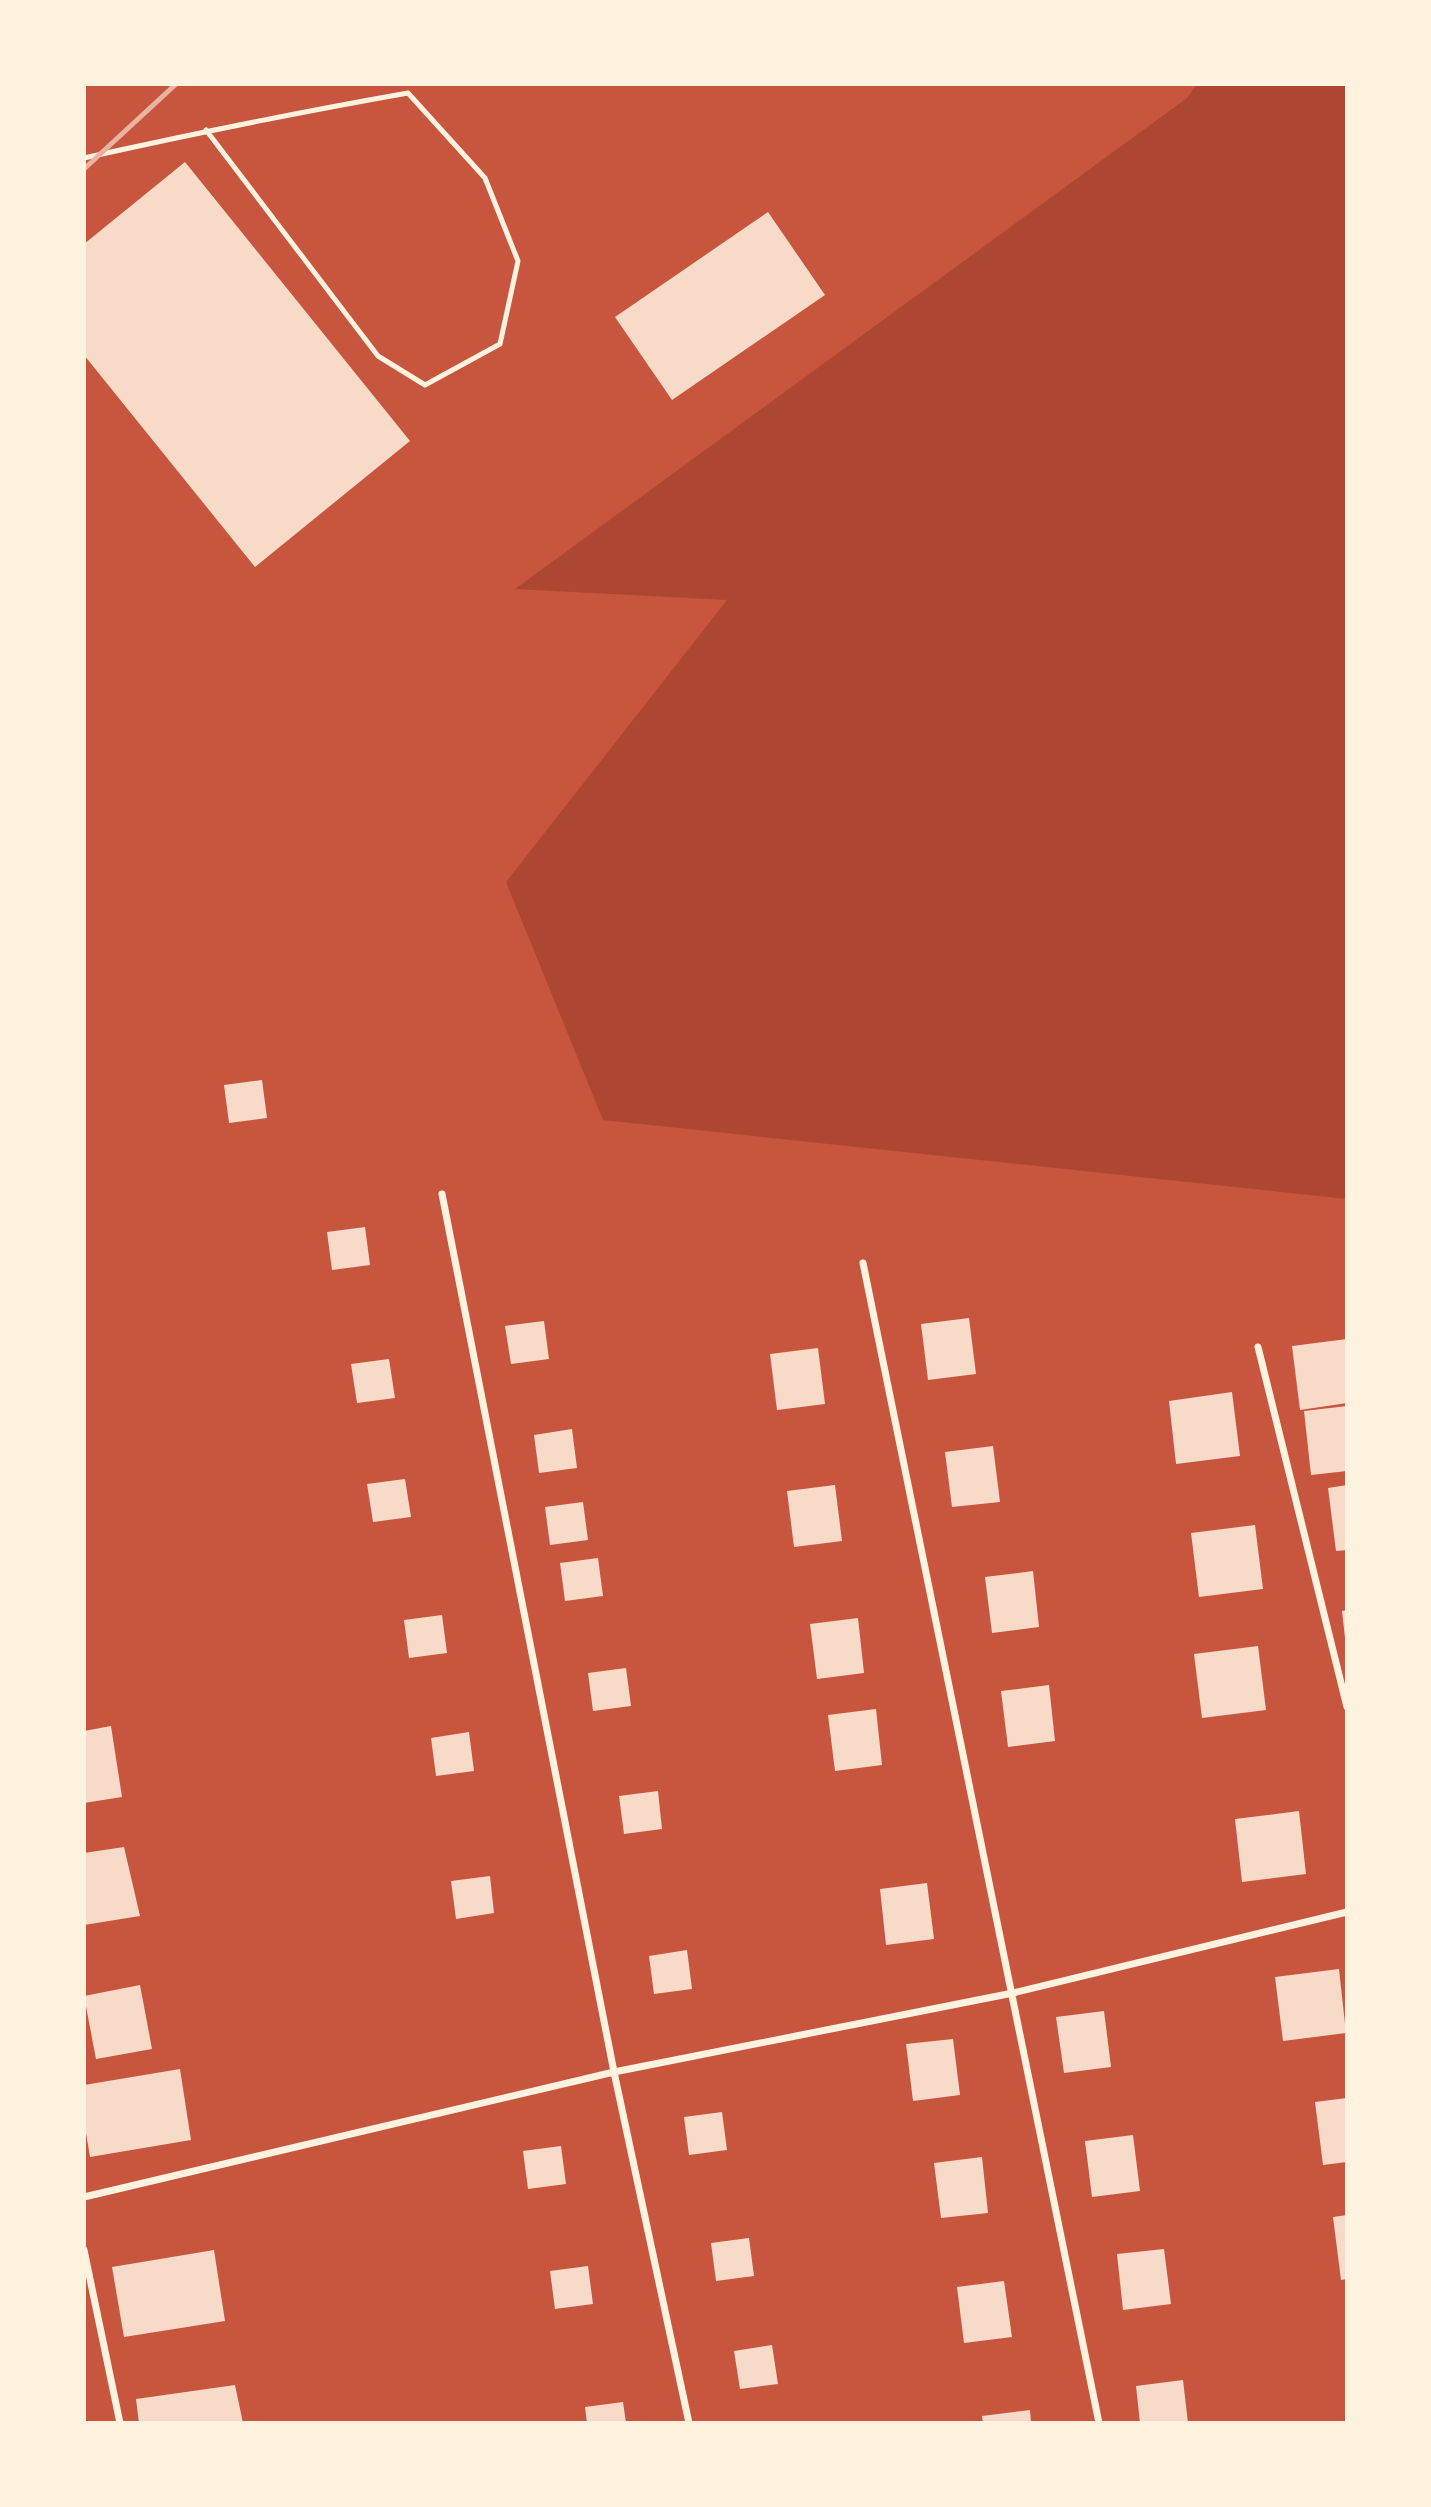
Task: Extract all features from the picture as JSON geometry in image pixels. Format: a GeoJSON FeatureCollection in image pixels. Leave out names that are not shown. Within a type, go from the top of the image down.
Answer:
{"type":"FeatureCollection","features":[{"type":"Feature","properties":{"kind":"street"},"geometry":{"type":"LineString","coordinates":[[442,1194],[614,2072],[689,2423]]}},
{"type":"Feature","properties":{"kind":"street"},"geometry":{"type":"LineString","coordinates":[[863,1264],[1099,2423]]}},
{"type":"Feature","properties":{"kind":"street"},"geometry":{"type":"LineString","coordinates":[[1258,1347],[1347,1707]]}},
{"type":"Feature","properties":{"kind":"street"},"geometry":{"type":"LineString","coordinates":[[84,2197],[614,2072],[1013,1993],[1347,1912]]}},
{"type":"Feature","properties":{"kind":"street"},"geometry":{"type":"LineString","coordinates":[[84,2250],[120,2423]]}},
{"type":"Feature","properties":{"kind":"lane"},"geometry":{"type":"LineString","coordinates":[[84,158],[206,131],[408,93],[485,178],[518,261],[500,344],[425,385],[378,356],[206,131]]}},
{"type":"Feature","properties":{"kind":"shaded area"},"geometry":{"type":"Polygon","coordinates":[[[1197,84],[1347,84],[1347,1199],[603,1120],[506,882],[727,600],[515,589],[1187,98],[1197,84]]]}},
{"type":"Feature","properties":{"kind":"building"},"geometry":{"type":"Polygon","coordinates":[[[185,162],[410,441],[255,567],[84,355],[84,244],[185,162]]]}},
{"type":"Feature","properties":{"kind":"building"},"geometry":{"type":"Polygon","coordinates":[[[768,212],[825,295],[672,400],[615,317],[768,212]]]}},
{"type":"Feature","properties":{"kind":"building"},"geometry":{"type":"Polygon","coordinates":[[[262,1080],[267,1118],[229,1123],[224,1085],[262,1080]]]}},
{"type":"Feature","properties":{"kind":"building"},"geometry":{"type":"Polygon","coordinates":[[[365,1227],[370,1265],[332,1270],[327,1232],[365,1227]]]}},
{"type":"Feature","properties":{"kind":"building"},"geometry":{"type":"Polygon","coordinates":[[[969,1318],[976,1374],[928,1380],[921,1324],[969,1318]]]}},
{"type":"Feature","properties":{"kind":"building"},"geometry":{"type":"Polygon","coordinates":[[[544,1321],[549,1359],[511,1364],[505,1326],[544,1321]]]}},
{"type":"Feature","properties":{"kind":"building"},"geometry":{"type":"Polygon","coordinates":[[[1347,1339],[1347,1403],[1300,1410],[1292,1346],[1347,1339]]]}},
{"type":"Feature","properties":{"kind":"building"},"geometry":{"type":"Polygon","coordinates":[[[818,1348],[825,1404],[777,1410],[770,1354],[818,1348]]]}},
{"type":"Feature","properties":{"kind":"building"},"geometry":{"type":"Polygon","coordinates":[[[389,1359],[395,1398],[357,1403],[351,1364],[389,1359]]]}},
{"type":"Feature","properties":{"kind":"building"},"geometry":{"type":"Polygon","coordinates":[[[1232,1392],[1240,1456],[1176,1464],[1169,1401],[1232,1392]]]}},
{"type":"Feature","properties":{"kind":"building"},"geometry":{"type":"Polygon","coordinates":[[[1347,1406],[1347,1471],[1311,1475],[1304,1411],[1347,1406]]]}},
{"type":"Feature","properties":{"kind":"building"},"geometry":{"type":"Polygon","coordinates":[[[572,1429],[577,1468],[539,1473],[534,1435],[572,1429]]]}},
{"type":"Feature","properties":{"kind":"building"},"geometry":{"type":"Polygon","coordinates":[[[993,1446],[1000,1502],[952,1507],[945,1452],[993,1446]]]}},
{"type":"Feature","properties":{"kind":"building"},"geometry":{"type":"Polygon","coordinates":[[[405,1479],[411,1517],[373,1522],[367,1484],[405,1479]]]}},
{"type":"Feature","properties":{"kind":"building"},"geometry":{"type":"Polygon","coordinates":[[[835,1485],[842,1541],[794,1547],[787,1491],[835,1485]]]}},
{"type":"Feature","properties":{"kind":"building"},"geometry":{"type":"Polygon","coordinates":[[[1347,1485],[1347,1550],[1336,1551],[1328,1488],[1347,1485]]]}},
{"type":"Feature","properties":{"kind":"building"},"geometry":{"type":"Polygon","coordinates":[[[583,1502],[588,1540],[550,1545],[545,1507],[583,1502]]]}},
{"type":"Feature","properties":{"kind":"building"},"geometry":{"type":"Polygon","coordinates":[[[1255,1525],[1263,1589],[1199,1597],[1191,1533],[1255,1525]]]}},
{"type":"Feature","properties":{"kind":"building"},"geometry":{"type":"Polygon","coordinates":[[[598,1558],[603,1596],[565,1601],[560,1563],[598,1558]]]}},
{"type":"Feature","properties":{"kind":"building"},"geometry":{"type":"Polygon","coordinates":[[[1033,1571],[1039,1627],[992,1633],[985,1577],[1033,1571]]]}},
{"type":"Feature","properties":{"kind":"building"},"geometry":{"type":"Polygon","coordinates":[[[1347,1610],[1347,1638],[1345,1638],[1342,1611],[1347,1610]]]}},
{"type":"Feature","properties":{"kind":"building"},"geometry":{"type":"Polygon","coordinates":[[[442,1615],[447,1653],[409,1658],[404,1620],[442,1615]]]}},
{"type":"Feature","properties":{"kind":"building"},"geometry":{"type":"Polygon","coordinates":[[[858,1618],[864,1673],[817,1679],[810,1624],[858,1618]]]}},
{"type":"Feature","properties":{"kind":"building"},"geometry":{"type":"Polygon","coordinates":[[[1258,1646],[1266,1710],[1202,1718],[1194,1654],[1258,1646]]]}},
{"type":"Feature","properties":{"kind":"building"},"geometry":{"type":"Polygon","coordinates":[[[626,1668],[631,1706],[593,1711],[588,1673],[626,1668]]]}},
{"type":"Feature","properties":{"kind":"building"},"geometry":{"type":"Polygon","coordinates":[[[1049,1685],[1055,1741],[1008,1747],[1001,1691],[1049,1685]]]}},
{"type":"Feature","properties":{"kind":"building"},"geometry":{"type":"Polygon","coordinates":[[[876,1709],[882,1765],[835,1771],[828,1715],[876,1709]]]}},
{"type":"Feature","properties":{"kind":"building"},"geometry":{"type":"Polygon","coordinates":[[[111,1726],[122,1797],[84,1803],[84,1731],[111,1726]]]}},
{"type":"Feature","properties":{"kind":"building"},"geometry":{"type":"Polygon","coordinates":[[[469,1732],[474,1771],[436,1776],[431,1738],[469,1732]]]}},
{"type":"Feature","properties":{"kind":"building"},"geometry":{"type":"Polygon","coordinates":[[[658,1791],[662,1829],[624,1834],[619,1796],[658,1791]]]}},
{"type":"Feature","properties":{"kind":"building"},"geometry":{"type":"Polygon","coordinates":[[[1299,1811],[1306,1874],[1242,1882],[1235,1819],[1299,1811]]]}},
{"type":"Feature","properties":{"kind":"building"},"geometry":{"type":"Polygon","coordinates":[[[124,1847],[140,1916],[84,1925],[84,1853],[124,1847]]]}},
{"type":"Feature","properties":{"kind":"building"},"geometry":{"type":"Polygon","coordinates":[[[490,1876],[494,1913],[456,1919],[451,1881],[490,1876]]]}},
{"type":"Feature","properties":{"kind":"building"},"geometry":{"type":"Polygon","coordinates":[[[927,1883],[934,1939],[886,1945],[880,1889],[927,1883]]]}},
{"type":"Feature","properties":{"kind":"building"},"geometry":{"type":"Polygon","coordinates":[[[687,1950],[692,1989],[654,1994],[649,1956],[687,1950]]]}},
{"type":"Feature","properties":{"kind":"building"},"geometry":{"type":"Polygon","coordinates":[[[1339,1969],[1346,2033],[1283,2041],[1275,1977],[1339,1969]]]}},
{"type":"Feature","properties":{"kind":"building"},"geometry":{"type":"Polygon","coordinates":[[[140,1985],[152,2049],[96,2059],[84,1996],[140,1985]]]}},
{"type":"Feature","properties":{"kind":"building"},"geometry":{"type":"Polygon","coordinates":[[[1104,2011],[1111,2067],[1064,2073],[1056,2017],[1104,2011]]]}},
{"type":"Feature","properties":{"kind":"building"},"geometry":{"type":"Polygon","coordinates":[[[953,2039],[960,2095],[913,2101],[906,2044],[953,2039]]]}},
{"type":"Feature","properties":{"kind":"building"},"geometry":{"type":"Polygon","coordinates":[[[180,2069],[191,2140],[90,2157],[84,2121],[84,2085],[180,2069]]]}},
{"type":"Feature","properties":{"kind":"building"},"geometry":{"type":"Polygon","coordinates":[[[1347,2098],[1347,2162],[1323,2165],[1315,2102],[1347,2098]]]}},
{"type":"Feature","properties":{"kind":"building"},"geometry":{"type":"Polygon","coordinates":[[[722,2112],[727,2150],[689,2155],[684,2117],[722,2112]]]}},
{"type":"Feature","properties":{"kind":"building"},"geometry":{"type":"Polygon","coordinates":[[[1133,2135],[1140,2191],[1092,2197],[1085,2141],[1133,2135]]]}},
{"type":"Feature","properties":{"kind":"building"},"geometry":{"type":"Polygon","coordinates":[[[561,2146],[566,2184],[528,2189],[523,2151],[561,2146]]]}},
{"type":"Feature","properties":{"kind":"building"},"geometry":{"type":"Polygon","coordinates":[[[982,2157],[988,2213],[941,2218],[934,2163],[982,2157]]]}},
{"type":"Feature","properties":{"kind":"building"},"geometry":{"type":"Polygon","coordinates":[[[1347,2215],[1347,2279],[1341,2280],[1333,2217],[1347,2215]]]}},
{"type":"Feature","properties":{"kind":"building"},"geometry":{"type":"Polygon","coordinates":[[[749,2238],[754,2276],[716,2281],[711,2243],[749,2238]]]}},
{"type":"Feature","properties":{"kind":"building"},"geometry":{"type":"Polygon","coordinates":[[[1164,2249],[1171,2304],[1123,2310],[1117,2254],[1164,2249]]]}},
{"type":"Feature","properties":{"kind":"building"},"geometry":{"type":"Polygon","coordinates":[[[214,2250],[225,2321],[124,2337],[112,2267],[214,2250]]]}},
{"type":"Feature","properties":{"kind":"building"},"geometry":{"type":"Polygon","coordinates":[[[588,2266],[593,2304],[555,2309],[550,2271],[588,2266]]]}},
{"type":"Feature","properties":{"kind":"building"},"geometry":{"type":"Polygon","coordinates":[[[1004,2281],[1012,2337],[964,2343],[957,2287],[1004,2281]]]}},
{"type":"Feature","properties":{"kind":"building"},"geometry":{"type":"Polygon","coordinates":[[[772,2345],[778,2384],[740,2389],[734,2351],[772,2345]]]}},
{"type":"Feature","properties":{"kind":"building"},"geometry":{"type":"Polygon","coordinates":[[[1183,2380],[1188,2423],[1140,2423],[1136,2386],[1183,2380]]]}},
{"type":"Feature","properties":{"kind":"building"},"geometry":{"type":"Polygon","coordinates":[[[235,2385],[243,2423],[139,2423],[136,2399],[235,2385]]]}},
{"type":"Feature","properties":{"kind":"building"},"geometry":{"type":"Polygon","coordinates":[[[623,2402],[626,2423],[587,2423],[585,2407],[623,2402]]]}},
{"type":"Feature","properties":{"kind":"building"},"geometry":{"type":"Polygon","coordinates":[[[1030,2410],[1031,2423],[983,2423],[982,2416],[1030,2410]]]}},
{"type":"Feature","properties":{"kind":"railway"},"geometry":{"type":"LineString","coordinates":[[84,169],[176,84]]}}]}
